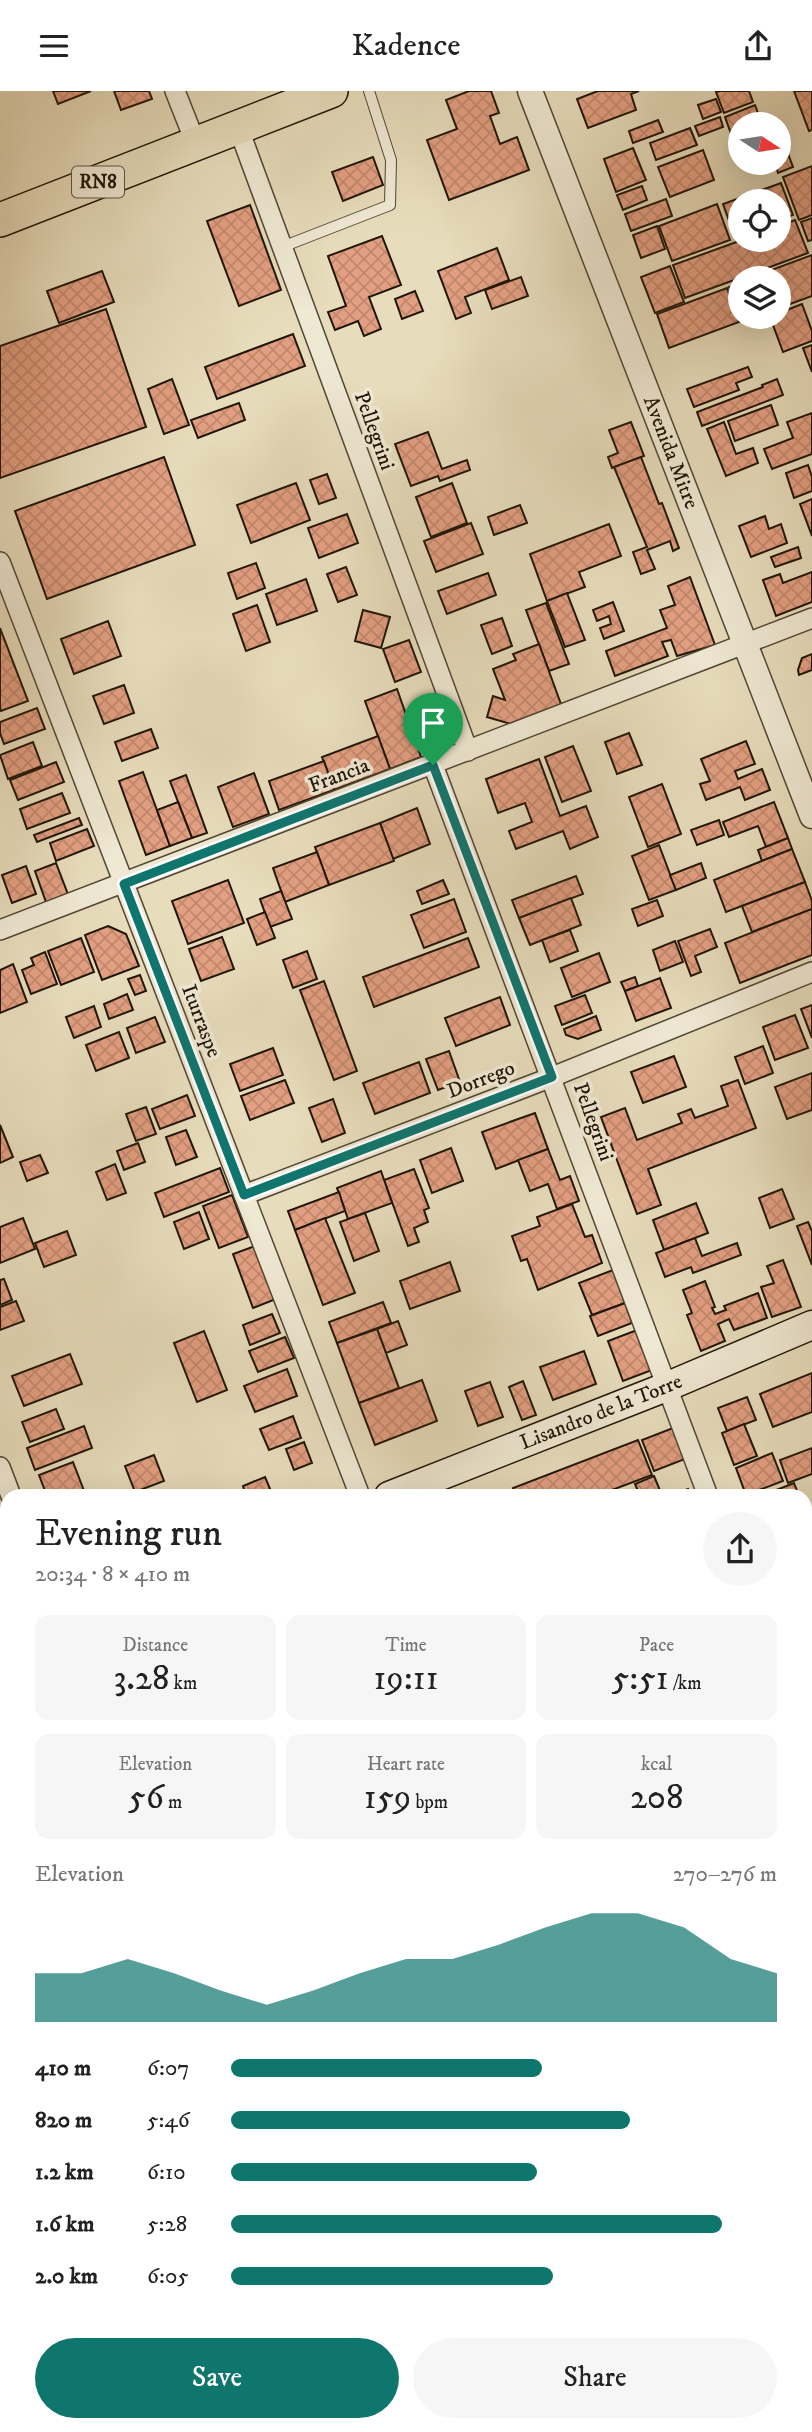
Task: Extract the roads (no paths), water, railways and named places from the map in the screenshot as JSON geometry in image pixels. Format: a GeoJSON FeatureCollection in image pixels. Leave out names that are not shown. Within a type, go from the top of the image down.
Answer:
{"type":"FeatureCollection","features":[{"type":"Feature","properties":{"kind":"highway","name":"RN8"},"geometry":{"type":"LineString","coordinates":[[0,220],[331,91]]}},
{"type":"Feature","properties":{"kind":"main road","name":"Lisandro de la Torre"},"geometry":{"type":"LineString","coordinates":[[407,1489],[666,1387],[812,1325]]}},
{"type":"Feature","properties":{"kind":"street"},"geometry":{"type":"LineString","coordinates":[[175,91],[196,144]]}},
{"type":"Feature","properties":{"kind":"street","name":"Avenida Mitre"},"geometry":{"type":"LineString","coordinates":[[530,91],[812,816]]}},
{"type":"Feature","properties":{"kind":"street","name":"Pellegrini"},"geometry":{"type":"LineString","coordinates":[[238,127],[468,751]]}},
{"type":"Feature","properties":{"kind":"street","name":"Iturraspe"},"geometry":{"type":"LineString","coordinates":[[2,575],[357,1489]]}},
{"type":"Feature","properties":{"kind":"street","name":"Francia"},"geometry":{"type":"LineString","coordinates":[[0,930],[812,618]]}},
{"type":"Feature","properties":{"kind":"street","name":"Pellegrini"},"geometry":{"type":"LineString","coordinates":[[433,765],[705,1489]]}},
{"type":"Feature","properties":{"kind":"street","name":"Dorrego"},"geometry":{"type":"LineString","coordinates":[[244,1195],[552,1077],[812,972]]}},
{"type":"Feature","properties":{"kind":"street"},"geometry":{"type":"LineString","coordinates":[[0,1467],[8,1489]]}},
{"type":"Feature","properties":{"kind":"lane"},"geometry":{"type":"LineString","coordinates":[[282,247],[390,205],[391,160],[369,91]]}}]}
